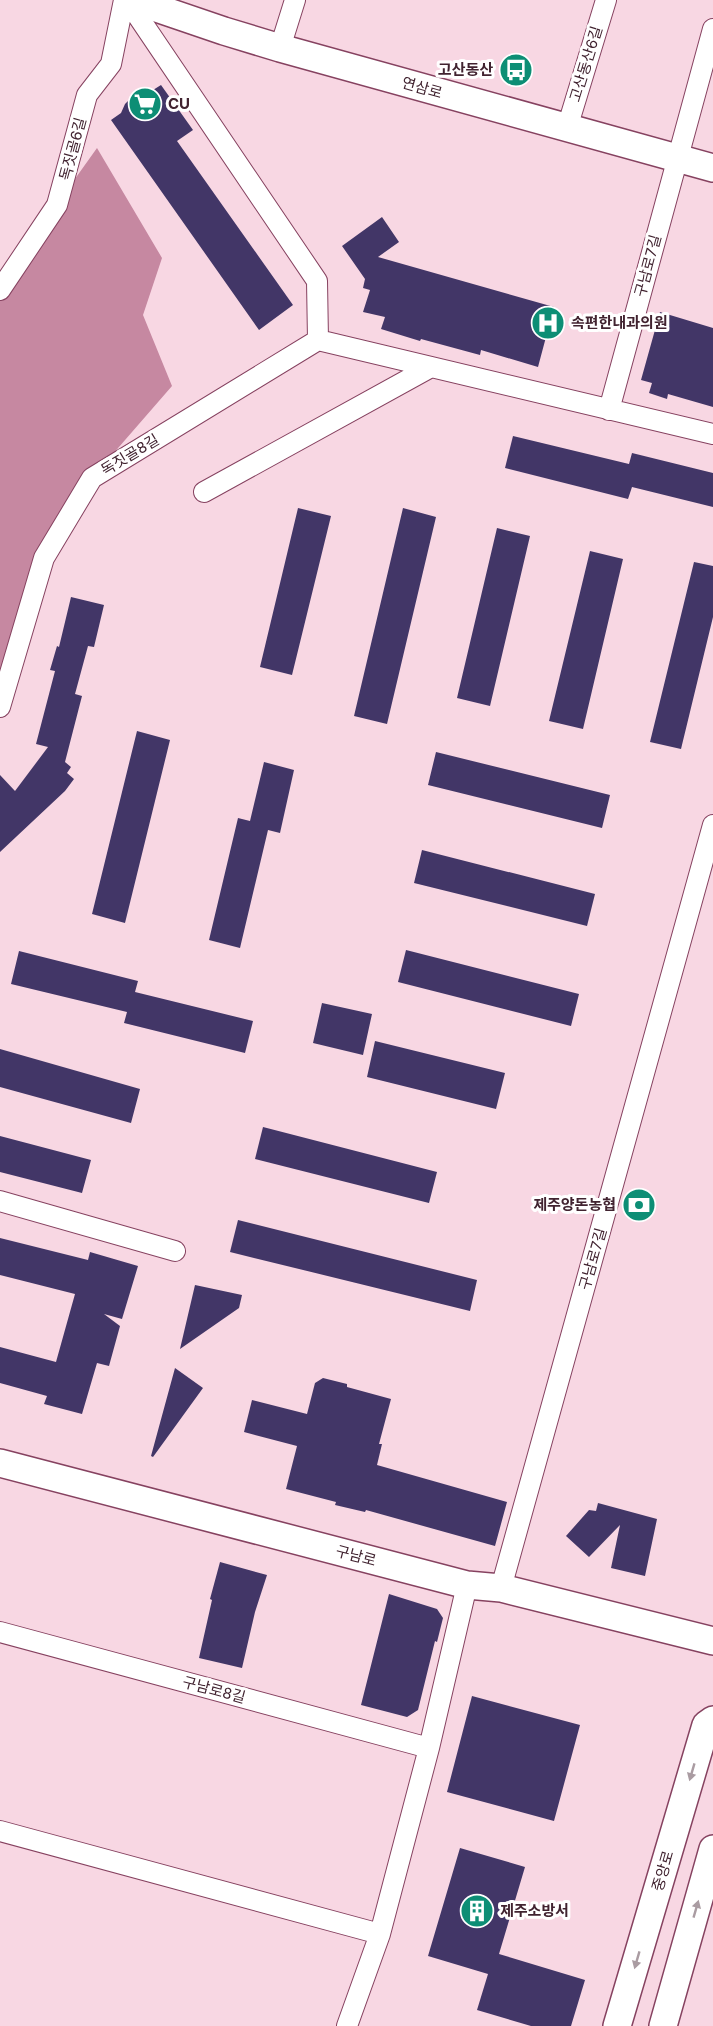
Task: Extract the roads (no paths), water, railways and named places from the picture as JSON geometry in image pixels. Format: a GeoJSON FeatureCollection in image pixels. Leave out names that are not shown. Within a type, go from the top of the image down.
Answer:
{"type":"FeatureCollection","features":[{"type":"Feature","properties":{"kind":"main road","name":"연삼로"},"geometry":{"type":"LineString","coordinates":[[133,0],[280,48],[713,168]]}},
{"type":"Feature","properties":{"kind":"main road","name":"구남로"},"geometry":{"type":"LineString","coordinates":[[0,1462],[467,1585],[501,1588],[713,1641]]}},
{"type":"Feature","properties":{"kind":"main road","name":"중앙로"},"geometry":{"type":"LineString","coordinates":[[617,2026],[706,1725],[713,1720]]}},
{"type":"Feature","properties":{"kind":"main road"},"geometry":{"type":"LineString","coordinates":[[663,2026],[713,1849]]}},
{"type":"Feature","properties":{"kind":"street","name":"독짓골6길"},"geometry":{"type":"LineString","coordinates":[[0,290],[57,205],[87,95],[111,64],[126,0]]}},
{"type":"Feature","properties":{"kind":"street"},"geometry":{"type":"LineString","coordinates":[[126,0],[317,281],[318,340],[713,434]]}},
{"type":"Feature","properties":{"kind":"street"},"geometry":{"type":"LineString","coordinates":[[280,48],[295,0]]}},
{"type":"Feature","properties":{"kind":"street","name":"고산동산6길"},"geometry":{"type":"LineString","coordinates":[[567,128],[606,0]]}},
{"type":"Feature","properties":{"kind":"street","name":"구남로7길"},"geometry":{"type":"LineString","coordinates":[[609,410],[713,29]]}},
{"type":"Feature","properties":{"kind":"street","name":"독짓골8길"},"geometry":{"type":"LineString","coordinates":[[0,707],[44,558],[92,478],[318,340]]}},
{"type":"Feature","properties":{"kind":"street"},"geometry":{"type":"LineString","coordinates":[[204,492],[431,367]]}},
{"type":"Feature","properties":{"kind":"street","name":"구남로7길"},"geometry":{"type":"LineString","coordinates":[[501,1588],[713,825]]}},
{"type":"Feature","properties":{"kind":"street"},"geometry":{"type":"LineString","coordinates":[[0,1201],[175,1251]]}},
{"type":"Feature","properties":{"kind":"street"},"geometry":{"type":"LineString","coordinates":[[347,2026],[380,1934],[429,1749],[467,1585]]}},
{"type":"Feature","properties":{"kind":"street","name":"구남로8길"},"geometry":{"type":"LineString","coordinates":[[0,1632],[429,1749]]}},
{"type":"Feature","properties":{"kind":"street"},"geometry":{"type":"LineString","coordinates":[[0,1831],[380,1934]]}},
{"type":"Feature","properties":{"kind":"place","name":"고산동산"},"geometry":{"type":"Point","coordinates":[516,70]}},
{"type":"Feature","properties":{"kind":"place","name":"CU"},"geometry":{"type":"Point","coordinates":[145,104]}},
{"type":"Feature","properties":{"kind":"place","name":"속편한내과의원"},"geometry":{"type":"Point","coordinates":[548,323]}},
{"type":"Feature","properties":{"kind":"place","name":"제주양돈농협"},"geometry":{"type":"Point","coordinates":[639,1205]}},
{"type":"Feature","properties":{"kind":"place","name":"제주소방서"},"geometry":{"type":"Point","coordinates":[477,1911]}}]}
